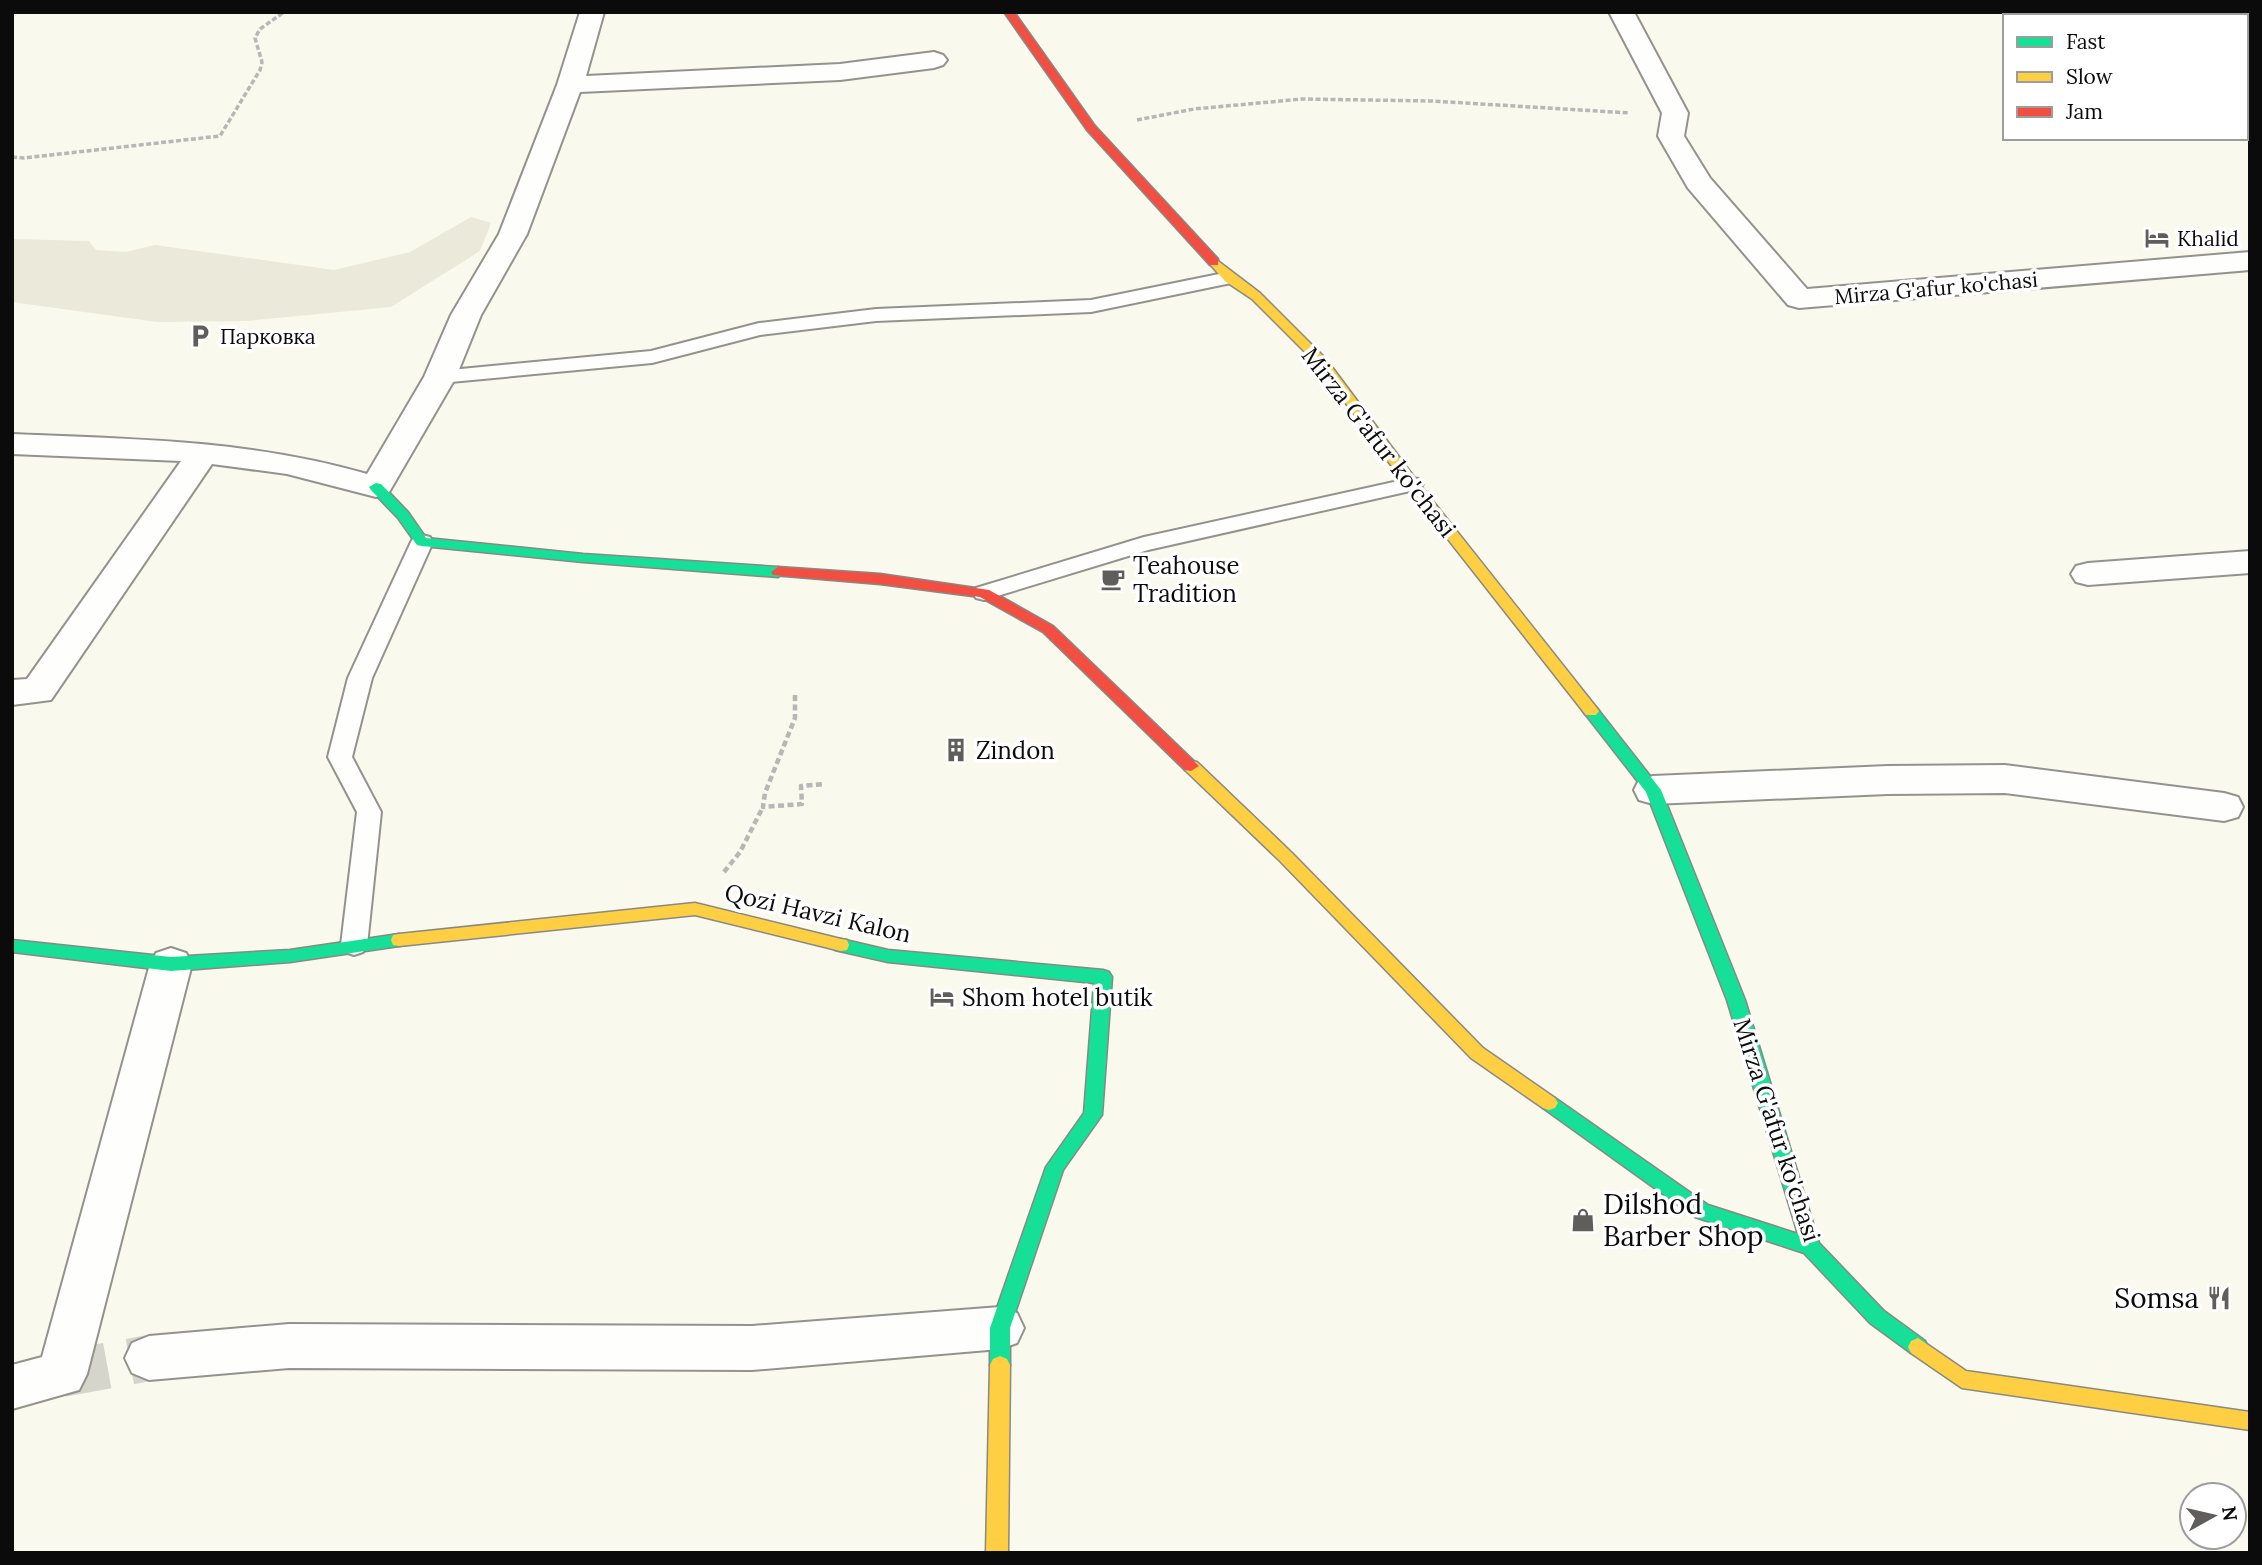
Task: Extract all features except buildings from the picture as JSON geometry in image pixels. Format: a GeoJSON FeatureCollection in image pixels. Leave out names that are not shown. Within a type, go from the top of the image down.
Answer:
{"type":"FeatureCollection","features":[{"type":"Feature","properties":{"kind":"street"},"geometry":{"type":"LineString","coordinates":[[376,487],[440,377],[466,315],[513,234],[570,85],[592,12]]}},
{"type":"Feature","properties":{"kind":"street","name":"Mirza G'afur ko'chasi"},"geometry":{"type":"LineString","coordinates":[[1009,12],[1091,128],[1229,278],[1256,296],[1322,362],[1412,484],[1653,790],[1736,1000],[1811,1247],[1877,1317],[1962,1379],[2250,1421]]}},
{"type":"Feature","properties":{"kind":"street","name":"Mirza G'afur ko'chasi"},"geometry":{"type":"LineString","coordinates":[[1620,12],[1675,113],[1671,136],[1698,183],[1799,299],[2250,261]]}},
{"type":"Feature","properties":{"kind":"street"},"geometry":{"type":"LineString","coordinates":[[570,85],[840,72],[934,60]]}},
{"type":"Feature","properties":{"kind":"street"},"geometry":{"type":"LineString","coordinates":[[12,444],[204,452],[287,463],[337,474],[376,487],[403,515],[422,542],[583,558],[880,579],[984,593],[1048,629],[1286,857],[1477,1053],[1702,1211],[1811,1247]]}},
{"type":"Feature","properties":{"kind":"street"},"geometry":{"type":"LineString","coordinates":[[12,693],[38,691],[204,452]]}},
{"type":"Feature","properties":{"kind":"street"},"geometry":{"type":"LineString","coordinates":[[2088,574],[2250,562]]}},
{"type":"Feature","properties":{"kind":"street"},"geometry":{"type":"LineString","coordinates":[[1653,790],[1888,779],[2005,779],[2224,807]]}},
{"type":"Feature","properties":{"kind":"street","name":"Qozi Havzi Kalon"},"geometry":{"type":"LineString","coordinates":[[12,946],[171,964],[290,956],[354,945],[695,909],[888,956],[1104,977],[1093,1115],[1055,1167],[1000,1328],[997,1553]]}},
{"type":"Feature","properties":{"kind":"street"},"geometry":{"type":"LineString","coordinates":[[12,1387],[62,1374],[171,964]]}},
{"type":"Feature","properties":{"kind":"street"},"geometry":{"type":"LineString","coordinates":[[149,1358],[289,1346],[752,1348],[1000,1328]]}},
{"type":"Feature","properties":{"kind":"lane"},"geometry":{"type":"LineString","coordinates":[[440,377],[652,357],[759,329],[876,314],[1011,312],[1091,306],[1229,278]]}},
{"type":"Feature","properties":{"kind":"lane"},"geometry":{"type":"LineString","coordinates":[[984,593],[1144,544],[1412,484]]}},
{"type":"Feature","properties":{"kind":"lane"},"geometry":{"type":"LineString","coordinates":[[354,945],[369,812],[340,757],[360,678],[422,542]]}},
{"type":"Feature","properties":{"kind":"path"},"geometry":{"type":"LineString","coordinates":[[12,157],[24,158],[220,136],[230,127],[241,101],[257,82],[262,65],[255,38],[260,29],[284,12]]}},
{"type":"Feature","properties":{"kind":"path"},"geometry":{"type":"LineString","coordinates":[[1091,128],[1194,109],[1302,99],[1432,101],[1629,113],[1675,113]]}},
{"type":"Feature","properties":{"kind":"path"},"geometry":{"type":"LineString","coordinates":[[740,852],[763,807],[765,793],[795,718],[795,695]]}},
{"type":"Feature","properties":{"kind":"path"},"geometry":{"type":"LineString","coordinates":[[763,807],[802,804],[801,786],[824,784]]}},
{"type":"Feature","properties":{"kind":"shaded area"},"geometry":{"type":"Polygon","coordinates":[[[471,217],[491,223],[480,251],[391,307],[247,321],[157,322],[12,302],[12,239],[89,241],[96,250],[126,252],[155,245],[334,270],[410,252],[471,217]]]}},
{"type":"Feature","properties":{"kind":"tunnel"},"geometry":{"type":"LineString","coordinates":[[62,1374],[149,1358]]}},
{"type":"Feature","properties":{"kind":"traffic: fast"},"geometry":{"type":"LineString","coordinates":[[376,487],[403,515],[422,542],[583,558],[778,572]]}},
{"type":"Feature","properties":{"kind":"traffic: fast"},"geometry":{"type":"LineString","coordinates":[[1591,711],[1653,790],[1736,1000],[1811,1247],[1877,1317],[1918,1347]]}},
{"type":"Feature","properties":{"kind":"traffic: fast"},"geometry":{"type":"LineString","coordinates":[[12,946],[171,964],[290,956],[399,940]]}},
{"type":"Feature","properties":{"kind":"traffic: fast"},"geometry":{"type":"LineString","coordinates":[[841,945],[888,956],[1103,977],[1093,1115],[1055,1167],[1000,1328],[1000,1365]]}},
{"type":"Feature","properties":{"kind":"traffic: fast"},"geometry":{"type":"LineString","coordinates":[[1549,1103],[1702,1211],[1811,1247]]}},
{"type":"Feature","properties":{"kind":"traffic: slow"},"geometry":{"type":"LineString","coordinates":[[1214,262],[1229,278],[1256,296],[1322,362],[1412,484],[1591,711]]}},
{"type":"Feature","properties":{"kind":"traffic: slow"},"geometry":{"type":"LineString","coordinates":[[1191,766],[1286,857],[1477,1053],[1549,1103]]}},
{"type":"Feature","properties":{"kind":"traffic: slow"},"geometry":{"type":"LineString","coordinates":[[399,940],[695,909],[841,945]]}},
{"type":"Feature","properties":{"kind":"traffic: slow"},"geometry":{"type":"LineString","coordinates":[[1918,1347],[1962,1379],[2250,1421]]}},
{"type":"Feature","properties":{"kind":"traffic: slow"},"geometry":{"type":"LineString","coordinates":[[997,1553],[1000,1365]]}},
{"type":"Feature","properties":{"kind":"traffic: jam"},"geometry":{"type":"LineString","coordinates":[[1009,12],[1091,128],[1214,262]]}},
{"type":"Feature","properties":{"kind":"traffic: jam"},"geometry":{"type":"LineString","coordinates":[[778,572],[880,579],[984,593],[1048,629],[1191,766]]}},
{"type":"Feature","properties":{"kind":"place","name":"Khalid"},"geometry":{"type":"Point","coordinates":[2157,238]}},
{"type":"Feature","properties":{"kind":"place","name":"Парковка"},"geometry":{"type":"Point","coordinates":[200,336]}},
{"type":"Feature","properties":{"kind":"place","name":"Teahouse Tradition"},"geometry":{"type":"Point","coordinates":[1113,579]}},
{"type":"Feature","properties":{"kind":"place","name":"Zindon"},"geometry":{"type":"Point","coordinates":[956,750]}},
{"type":"Feature","properties":{"kind":"place","name":"Shom hotel butik"},"geometry":{"type":"Point","coordinates":[942,997]}},
{"type":"Feature","properties":{"kind":"place","name":"Dilshod Barber Shop"},"geometry":{"type":"Point","coordinates":[1583,1220]}},
{"type":"Feature","properties":{"kind":"place","name":"Somsa"},"geometry":{"type":"Point","coordinates":[2219,1298]}}]}
